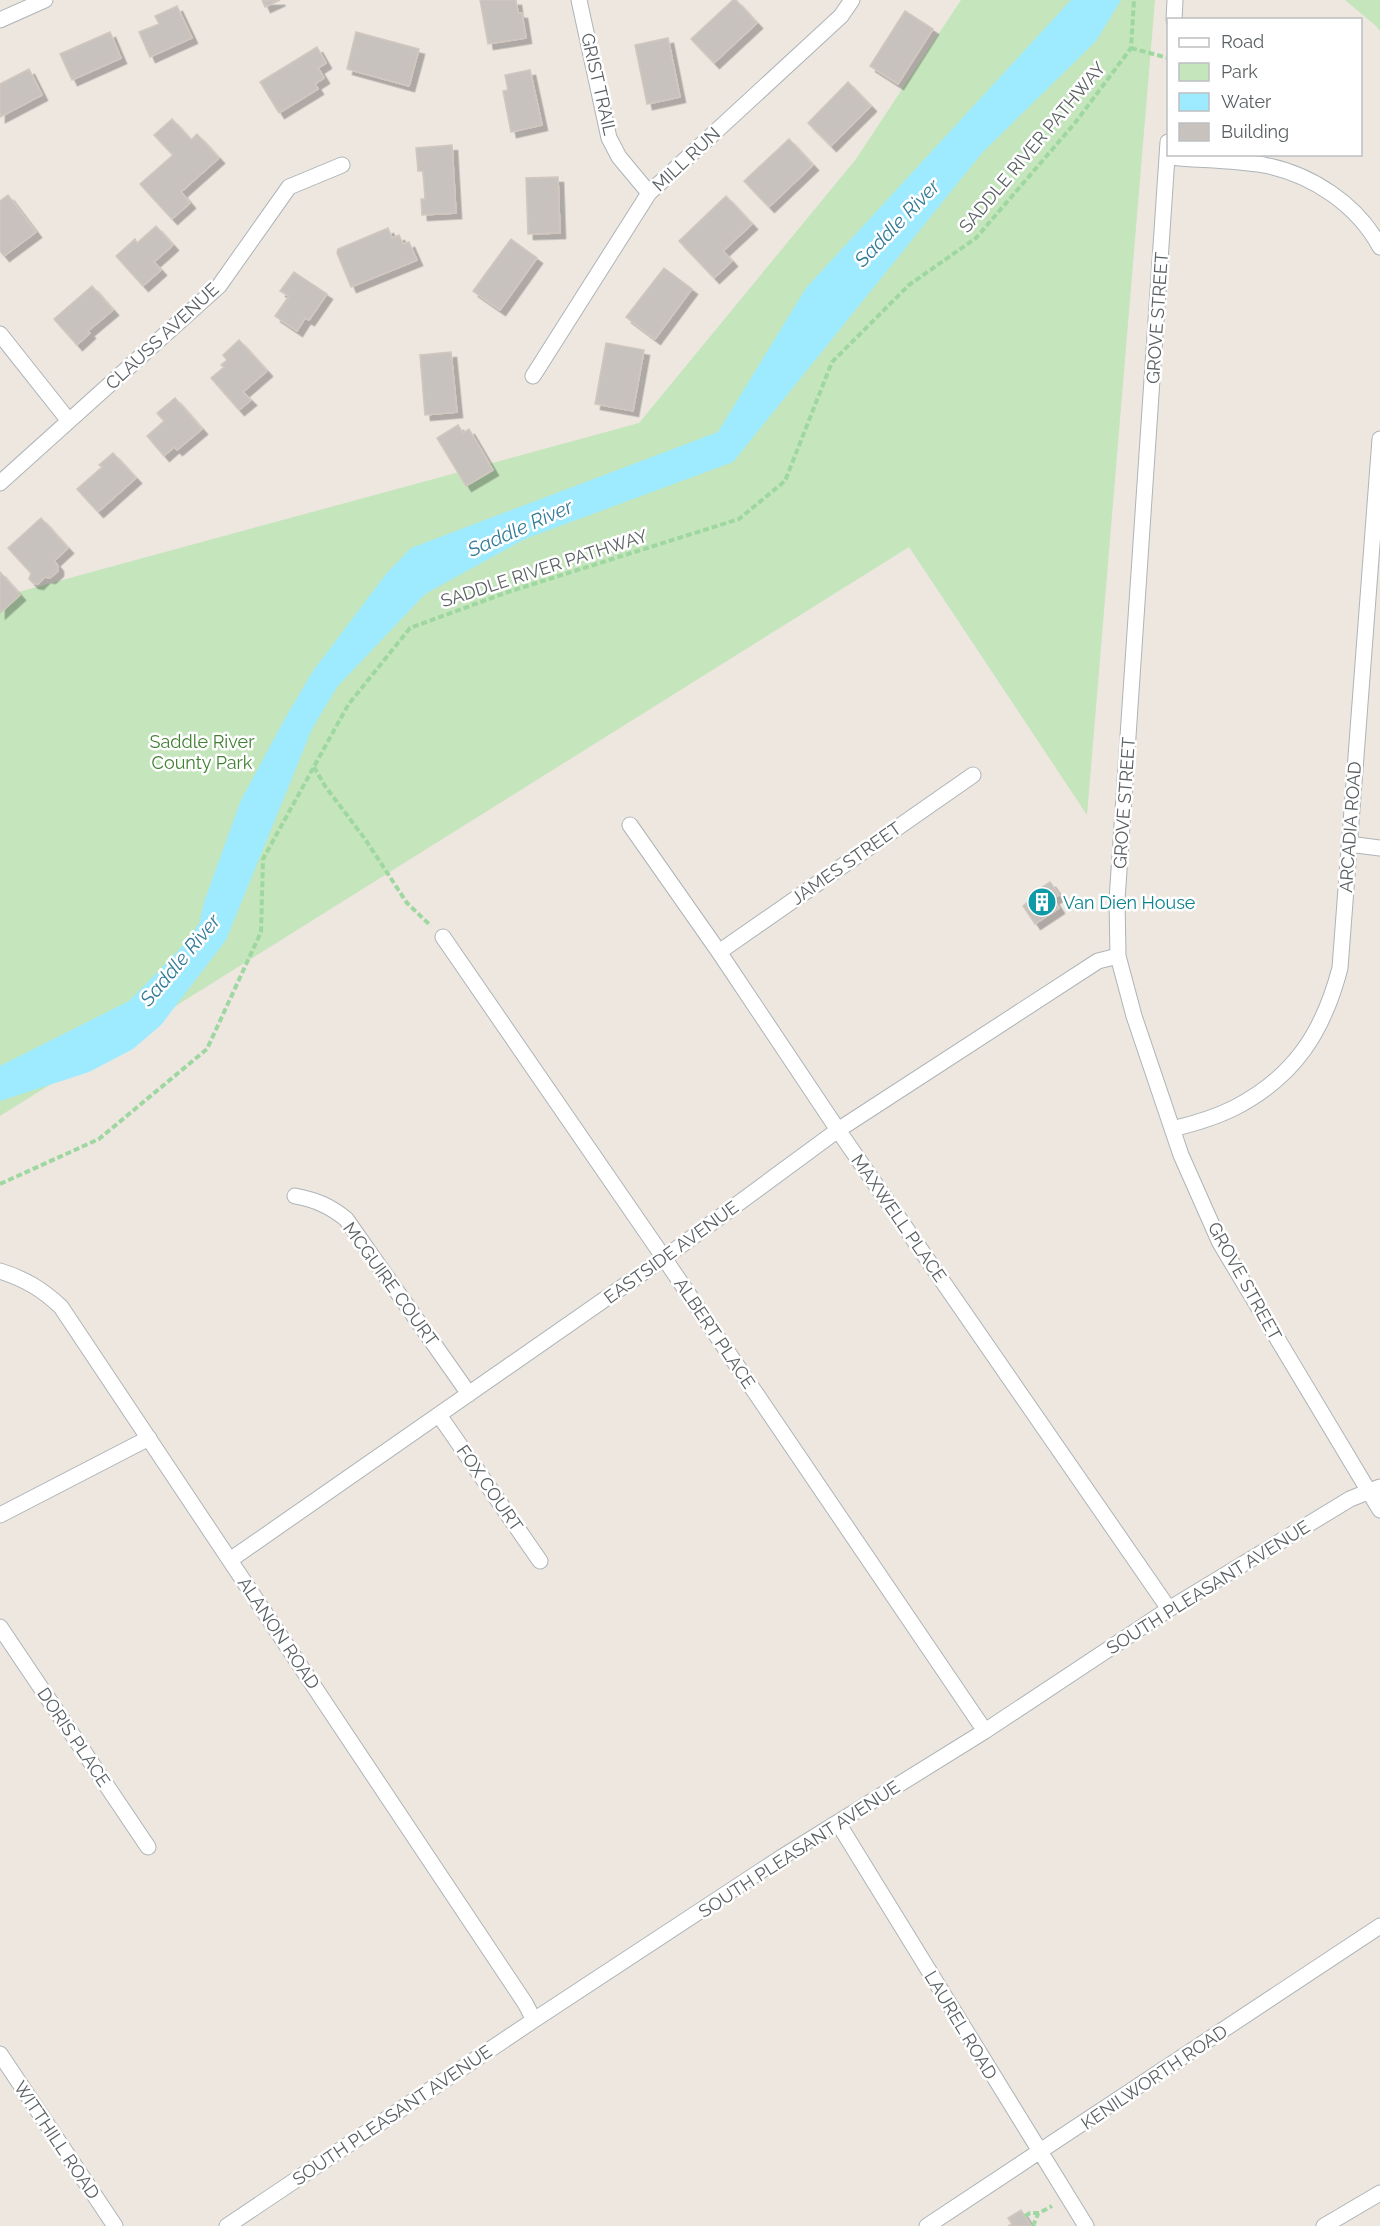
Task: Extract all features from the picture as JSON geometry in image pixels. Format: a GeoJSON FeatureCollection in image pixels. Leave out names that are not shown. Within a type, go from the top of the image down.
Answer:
{"type":"FeatureCollection","features":[{"type":"Feature","properties":{"kind":"street"},"geometry":{"type":"LineString","coordinates":[[0,20],[45,0]]}},
{"type":"Feature","properties":{"kind":"street","name":"GRIST TRAIL"},"geometry":{"type":"LineString","coordinates":[[579,0],[609,138],[619,157],[649,193]]}},
{"type":"Feature","properties":{"kind":"street","name":"MILL RUN"},"geometry":{"type":"LineString","coordinates":[[533,376],[649,193],[841,16],[852,0]]}},
{"type":"Feature","properties":{"kind":"street"},"geometry":{"type":"LineString","coordinates":[[1174,18],[1175,0]]}},
{"type":"Feature","properties":{"kind":"street","name":"GROVE STREET"},"geometry":{"type":"LineString","coordinates":[[1168,156],[1117,900],[1118,956],[1137,1025],[1172,1130],[1220,1243],[1375,1489],[1380,1510]]}},
{"type":"Feature","properties":{"kind":"street"},"geometry":{"type":"LineString","coordinates":[[1206,156],[1263,165],[1313,182],[1335,196],[1355,213],[1380,247]]}},
{"type":"Feature","properties":{"kind":"street","name":"CLAUSS AVENUE"},"geometry":{"type":"LineString","coordinates":[[0,483],[219,286],[289,187],[342,165]]}},
{"type":"Feature","properties":{"kind":"street"},"geometry":{"type":"LineString","coordinates":[[0,334],[69,421]]}},
{"type":"Feature","properties":{"kind":"street","name":"ARCADIA ROAD"},"geometry":{"type":"LineString","coordinates":[[1172,1130],[1206,1120],[1234,1108],[1282,1074],[1304,1051],[1321,1025],[1332,999],[1340,969],[1375,547],[1380,439]]}},
{"type":"Feature","properties":{"kind":"street","name":"JAMES STREET"},"geometry":{"type":"LineString","coordinates":[[719,952],[973,775]]}},
{"type":"Feature","properties":{"kind":"street","name":"MAXWELL PLACE"},"geometry":{"type":"LineString","coordinates":[[630,825],[1169,1609]]}},
{"type":"Feature","properties":{"kind":"street"},"geometry":{"type":"LineString","coordinates":[[1349,844],[1380,848]]}},
{"type":"Feature","properties":{"kind":"street","name":"ALBERT PLACE"},"geometry":{"type":"LineString","coordinates":[[442,937],[664,1258],[985,1731]]}},
{"type":"Feature","properties":{"kind":"street","name":"EASTSIDE AVENUE"},"geometry":{"type":"LineString","coordinates":[[230,1560],[664,1258],[838,1130],[1098,961],[1118,956]]}},
{"type":"Feature","properties":{"kind":"street","name":"MCGUIRE COURT"},"geometry":{"type":"LineString","coordinates":[[295,1196],[314,1199],[332,1208],[346,1219],[469,1394]]}},
{"type":"Feature","properties":{"kind":"street","name":"ALANON ROAD"},"geometry":{"type":"LineString","coordinates":[[0,1271],[20,1277],[43,1291],[61,1307],[525,2003],[534,2020]]}},
{"type":"Feature","properties":{"kind":"street","name":"FOX COURT"},"geometry":{"type":"LineString","coordinates":[[440,1415],[540,1561]]}},
{"type":"Feature","properties":{"kind":"street"},"geometry":{"type":"LineString","coordinates":[[0,1515],[149,1438]]}},
{"type":"Feature","properties":{"kind":"street","name":"SOUTH PLEASANT AVENUE"},"geometry":{"type":"LineString","coordinates":[[227,2226],[534,2020],[838,1823],[985,1731],[1169,1609],[1350,1499],[1375,1489]]}},
{"type":"Feature","properties":{"kind":"street","name":"DORIS PLACE"},"geometry":{"type":"LineString","coordinates":[[0,1627],[148,1846]]}},
{"type":"Feature","properties":{"kind":"street","name":"LAUREL ROAD"},"geometry":{"type":"LineString","coordinates":[[838,1823],[1086,2226]]}},
{"type":"Feature","properties":{"kind":"street","name":"KENILWORTH ROAD"},"geometry":{"type":"LineString","coordinates":[[927,2226],[1380,1926]]}},
{"type":"Feature","properties":{"kind":"street","name":"WITTHILL ROAD"},"geometry":{"type":"LineString","coordinates":[[0,2054],[115,2226]]}},
{"type":"Feature","properties":{"kind":"street"},"geometry":{"type":"LineString","coordinates":[[1324,2226],[1380,2193]]}},
{"type":"Feature","properties":{"kind":"path"},"geometry":{"type":"LineString","coordinates":[[1134,0],[1131,48],[1167,58]]}},
{"type":"Feature","properties":{"kind":"path","name":"SADDLE RIVER PATHWAY"},"geometry":{"type":"LineString","coordinates":[[0,1184],[99,1139],[207,1049],[261,932],[263,859],[348,705],[410,628],[508,592],[739,519],[785,481],[832,362],[909,285],[976,238],[1075,123],[1131,48]]}},
{"type":"Feature","properties":{"kind":"path"},"geometry":{"type":"LineString","coordinates":[[314,767],[407,903],[442,937]]}},
{"type":"Feature","properties":{"kind":"path"},"geometry":{"type":"LineString","coordinates":[[1025,2217],[1030,2213],[1039,2213],[1052,2206]]}},
{"type":"Feature","properties":{"kind":"path"},"geometry":{"type":"LineString","coordinates":[[1033,2226],[1039,2213]]}},
{"type":"Feature","properties":{"kind":"green space","name":"Saddle River County Park"},"geometry":{"type":"Polygon","coordinates":[[[961,0],[1155,0],[1087,815],[909,547],[0,1116],[0,597],[639,423],[856,159],[961,0]]]}},
{"type":"Feature","properties":{"kind":"green space"},"geometry":{"type":"Polygon","coordinates":[[[1345,0],[1380,0],[1380,31],[1376,26],[1345,0]]]}},
{"type":"Feature","properties":{"kind":"water","name":"Saddle River"},"geometry":{"type":"Polygon","coordinates":[[[1071,0],[1121,0],[1096,41],[982,153],[733,462],[525,539],[425,594],[337,687],[312,729],[226,940],[161,1025],[133,1049],[89,1072],[0,1101],[0,1066],[129,1001],[181,948],[199,924],[204,902],[241,800],[287,715],[313,671],[386,574],[411,548],[718,432],[806,288],[1071,0]]]}},
{"type":"Feature","properties":{"kind":"building"},"geometry":{"type":"Polygon","coordinates":[[[262,0],[280,0],[265,7],[262,0]]]}},
{"type":"Feature","properties":{"kind":"building"},"geometry":{"type":"Polygon","coordinates":[[[480,0],[516,0],[518,13],[522,13],[526,38],[488,44],[480,0]]]}},
{"type":"Feature","properties":{"kind":"building"},"geometry":{"type":"Polygon","coordinates":[[[733,0],[736,0],[757,23],[714,63],[691,39],[733,0]]]}},
{"type":"Feature","properties":{"kind":"building"},"geometry":{"type":"Polygon","coordinates":[[[177,6],[192,38],[150,57],[139,32],[159,24],[155,16],[177,6]]]}},
{"type":"Feature","properties":{"kind":"building"},"geometry":{"type":"Polygon","coordinates":[[[905,11],[933,29],[898,84],[870,66],[905,11]]]}},
{"type":"Feature","properties":{"kind":"building"},"geometry":{"type":"Polygon","coordinates":[[[110,32],[121,58],[72,80],[60,54],[110,32]]]}},
{"type":"Feature","properties":{"kind":"building"},"geometry":{"type":"Polygon","coordinates":[[[356,32],[419,49],[409,86],[347,69],[356,32]]]}},
{"type":"Feature","properties":{"kind":"building"},"geometry":{"type":"Polygon","coordinates":[[[668,38],[680,97],[647,104],[635,45],[668,38]]]}},
{"type":"Feature","properties":{"kind":"building"},"geometry":{"type":"Polygon","coordinates":[[[317,47],[326,63],[318,68],[324,78],[315,84],[318,89],[279,113],[260,82],[317,47]]]}},
{"type":"Feature","properties":{"kind":"building"},"geometry":{"type":"Polygon","coordinates":[[[29,69],[42,95],[0,117],[0,84],[29,69]]]}},
{"type":"Feature","properties":{"kind":"building"},"geometry":{"type":"Polygon","coordinates":[[[530,70],[542,125],[511,132],[503,91],[508,90],[505,75],[530,70]]]}},
{"type":"Feature","properties":{"kind":"building"},"geometry":{"type":"Polygon","coordinates":[[[848,82],[871,106],[831,146],[808,123],[848,82]]]}},
{"type":"Feature","properties":{"kind":"building"},"geometry":{"type":"Polygon","coordinates":[[[172,119],[191,140],[197,134],[219,158],[181,192],[190,203],[172,219],[140,184],[173,155],[154,135],[172,119]]]}},
{"type":"Feature","properties":{"kind":"building"},"geometry":{"type":"Polygon","coordinates":[[[789,139],[813,165],[769,207],[744,181],[789,139]]]}},
{"type":"Feature","properties":{"kind":"building"},"geometry":{"type":"Polygon","coordinates":[[[452,145],[456,213],[422,215],[421,199],[425,199],[423,171],[418,171],[416,148],[452,145]]]}},
{"type":"Feature","properties":{"kind":"building"},"geometry":{"type":"Polygon","coordinates":[[[558,177],[560,233],[528,234],[526,178],[558,177]]]}},
{"type":"Feature","properties":{"kind":"building"},"geometry":{"type":"Polygon","coordinates":[[[8,195],[36,232],[4,256],[0,251],[0,201],[8,195]]]}},
{"type":"Feature","properties":{"kind":"building"},"geometry":{"type":"Polygon","coordinates":[[[726,196],[752,224],[723,251],[732,261],[714,278],[679,241],[726,196]]]}},
{"type":"Feature","properties":{"kind":"building"},"geometry":{"type":"Polygon","coordinates":[[[156,226],[173,245],[154,262],[161,270],[143,286],[116,256],[135,239],[137,243],[156,226]]]}},
{"type":"Feature","properties":{"kind":"building"},"geometry":{"type":"Polygon","coordinates":[[[388,228],[392,238],[399,235],[403,244],[409,242],[417,260],[351,287],[337,253],[338,249],[388,228]]]}},
{"type":"Feature","properties":{"kind":"building"},"geometry":{"type":"Polygon","coordinates":[[[511,239],[537,258],[500,310],[473,291],[511,239]]]}},
{"type":"Feature","properties":{"kind":"building"},"geometry":{"type":"Polygon","coordinates":[[[664,268],[692,289],[655,339],[626,317],[664,268]]]}},
{"type":"Feature","properties":{"kind":"building"},"geometry":{"type":"Polygon","coordinates":[[[294,272],[327,294],[309,320],[305,318],[297,331],[275,316],[289,296],[280,291],[294,272]]]}},
{"type":"Feature","properties":{"kind":"building"},"geometry":{"type":"Polygon","coordinates":[[[92,286],[113,310],[88,331],[90,333],[77,345],[54,319],[92,286]]]}},
{"type":"Feature","properties":{"kind":"building"},"geometry":{"type":"Polygon","coordinates":[[[239,340],[267,371],[243,392],[251,400],[239,410],[211,378],[224,367],[221,365],[227,360],[223,355],[239,340]]]}},
{"type":"Feature","properties":{"kind":"building"},"geometry":{"type":"Polygon","coordinates":[[[606,343],[644,350],[633,411],[595,404],[606,343]]]}},
{"type":"Feature","properties":{"kind":"building"},"geometry":{"type":"Polygon","coordinates":[[[451,352],[457,412],[425,415],[420,355],[451,352]]]}},
{"type":"Feature","properties":{"kind":"building"},"geometry":{"type":"Polygon","coordinates":[[[175,398],[202,429],[177,450],[174,447],[164,456],[147,436],[164,421],[157,413],[175,398]]]}},
{"type":"Feature","properties":{"kind":"building"},"geometry":{"type":"Polygon","coordinates":[[[458,425],[463,433],[469,429],[493,470],[466,486],[437,438],[458,425]]]}},
{"type":"Feature","properties":{"kind":"building"},"geometry":{"type":"Polygon","coordinates":[[[113,453],[136,478],[98,512],[77,489],[102,467],[99,465],[113,453]]]}},
{"type":"Feature","properties":{"kind":"building"},"geometry":{"type":"Polygon","coordinates":[[[41,518],[68,548],[54,561],[58,566],[58,571],[50,578],[45,577],[38,584],[29,579],[31,573],[8,548],[41,518]]]}},
{"type":"Feature","properties":{"kind":"building"},"geometry":{"type":"Polygon","coordinates":[[[0,572],[20,595],[0,613],[0,572]]]}},
{"type":"Feature","properties":{"kind":"building","name":"Van Dien House"},"geometry":{"type":"Polygon","coordinates":[[[1050,882],[1059,895],[1053,899],[1059,908],[1035,924],[1023,906],[1033,898],[1031,895],[1050,882]]]}},
{"type":"Feature","properties":{"kind":"building"},"geometry":{"type":"Polygon","coordinates":[[[1021,2210],[1031,2226],[1008,2226],[1012,2224],[1008,2218],[1021,2210]]]}},
{"type":"Feature","properties":{"kind":"place","name":"Van Dien House"},"geometry":{"type":"Point","coordinates":[1042,902]}}]}
